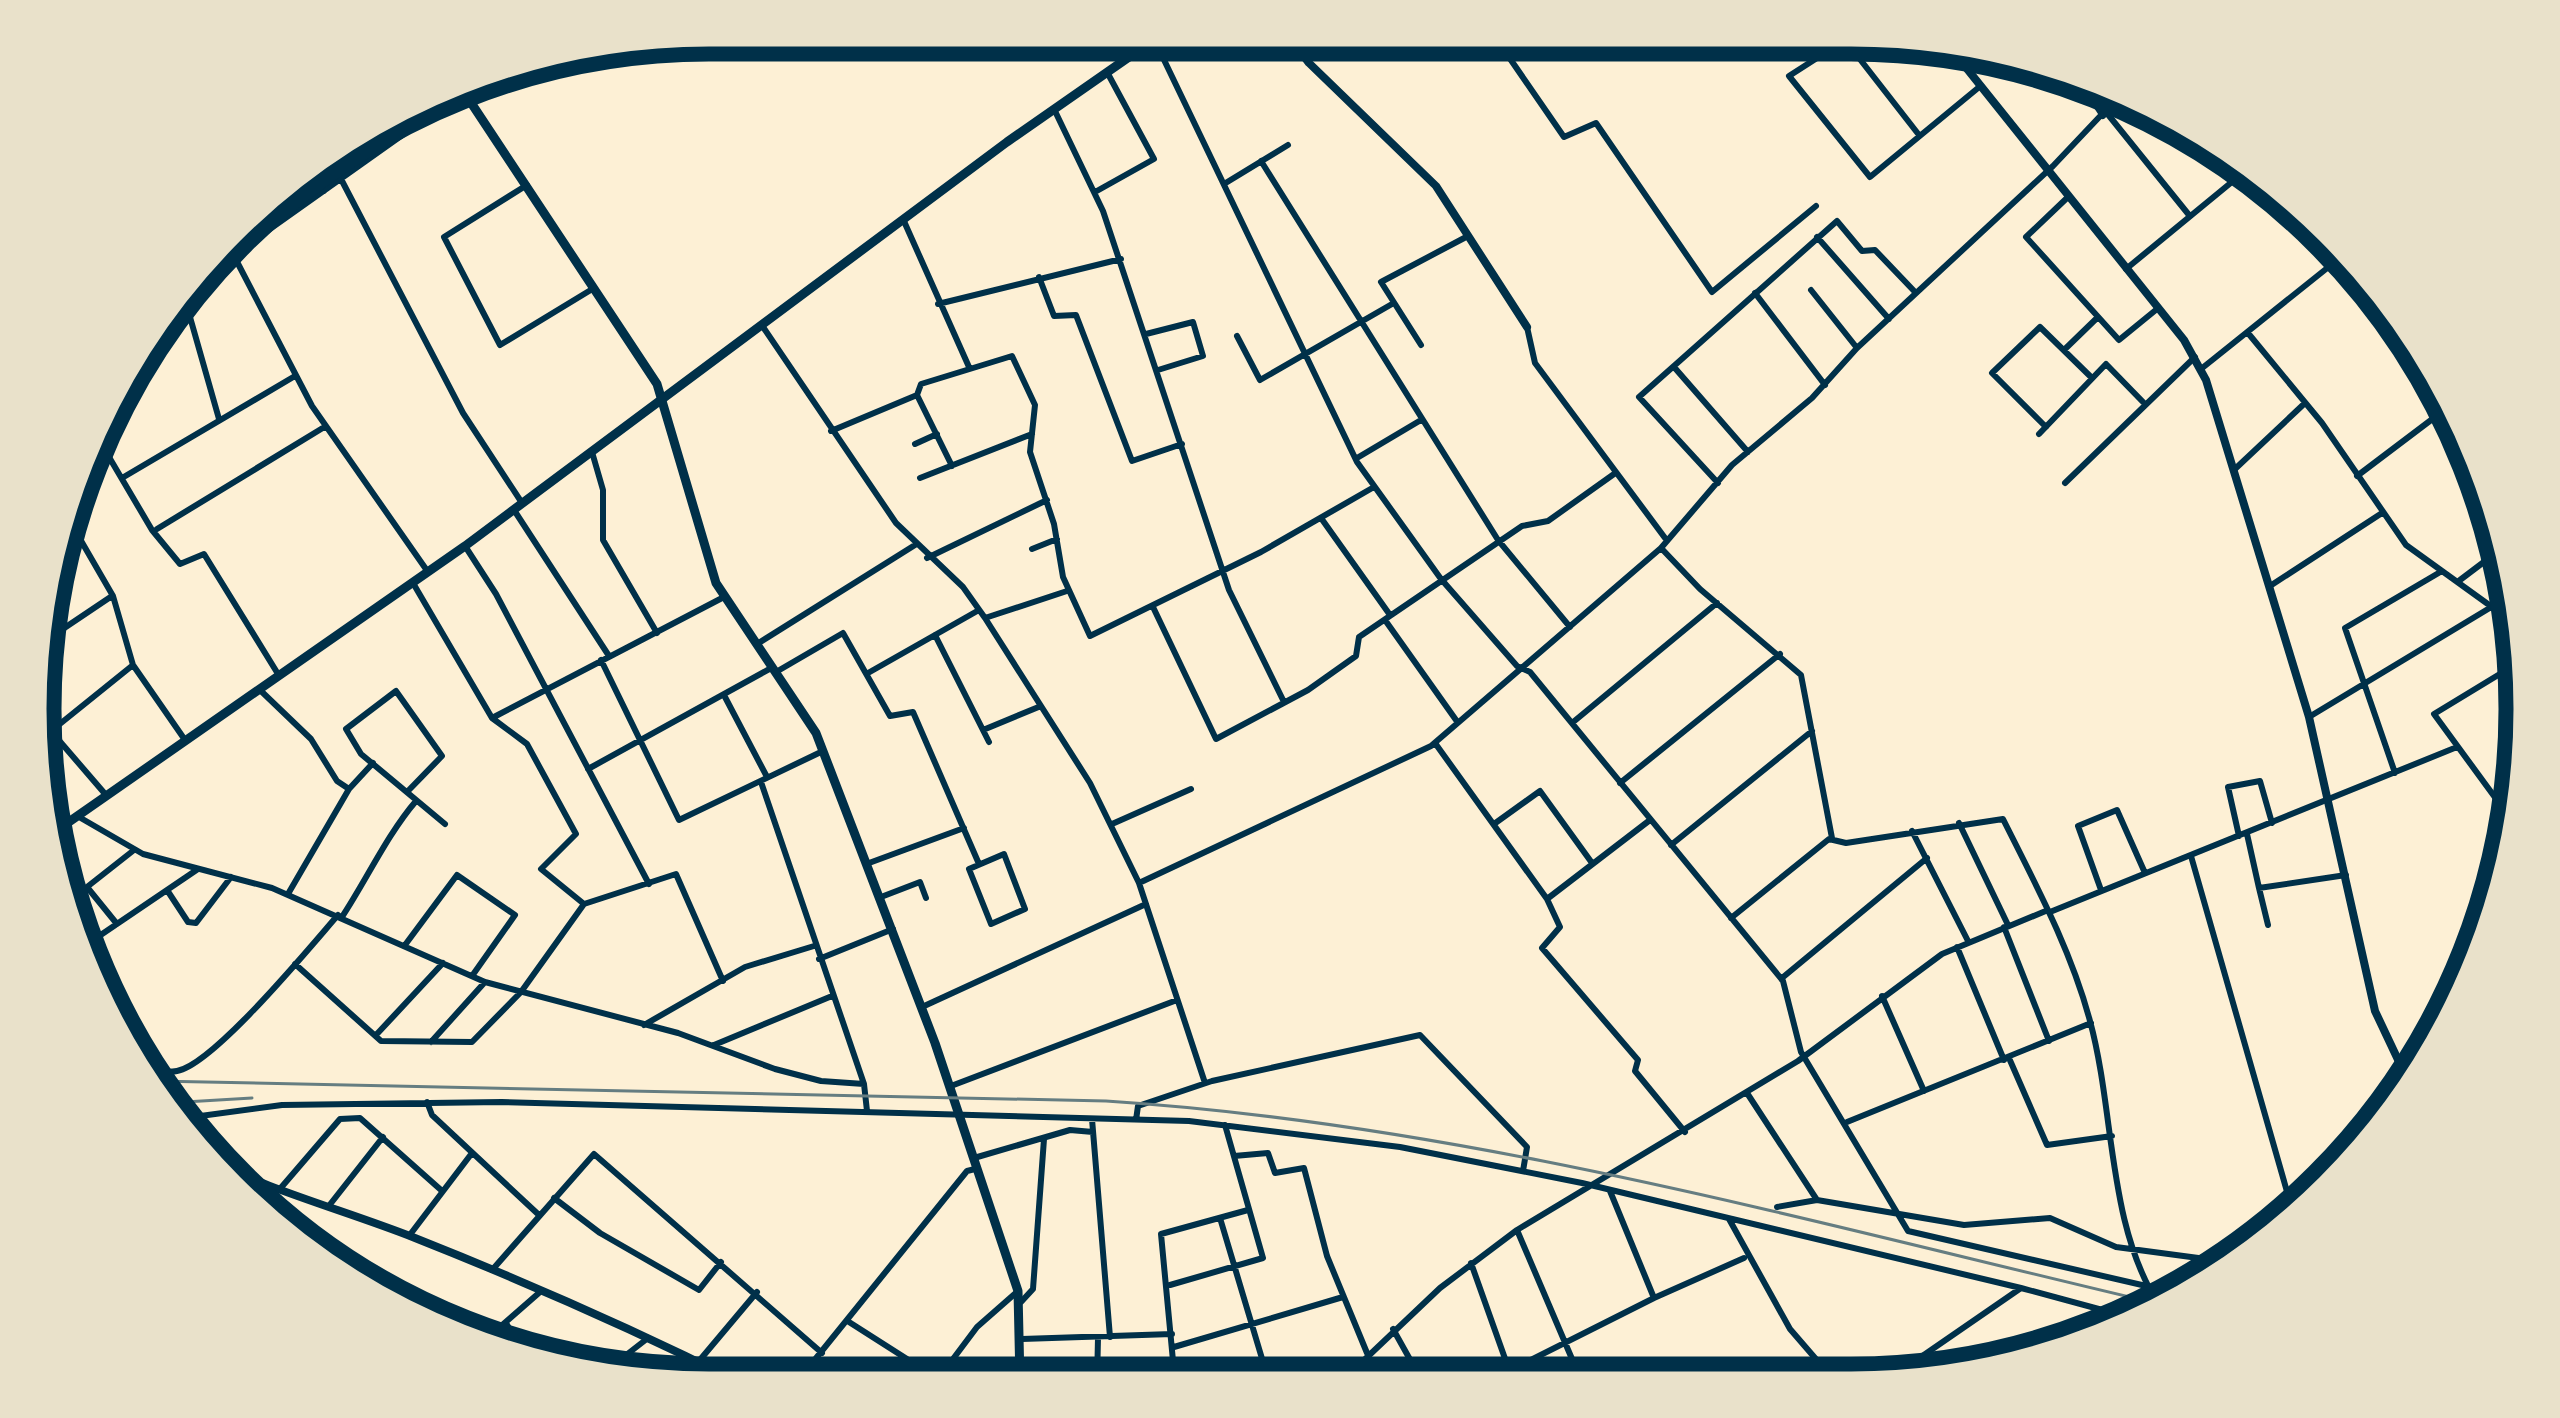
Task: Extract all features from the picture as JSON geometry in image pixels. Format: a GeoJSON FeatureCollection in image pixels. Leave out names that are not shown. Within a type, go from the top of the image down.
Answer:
{"type":"FeatureCollection","features":[{"type":"Feature","properties":{"kind":"main road"},"geometry":{"type":"LineString","coordinates":[[65,825],[465,546],[1132,54]]}},
{"type":"Feature","properties":{"kind":"main road"},"geometry":{"type":"LineString","coordinates":[[469,100],[664,399],[724,597],[824,751],[922,1007],[1019,1297],[1021,1364]]}},
{"type":"Feature","properties":{"kind":"street"},"geometry":{"type":"LineString","coordinates":[[1166,54],[1355,459],[1442,580],[1572,724],[1780,978],[1804,1057],[1912,1234],[2155,1289]]}},
{"type":"Feature","properties":{"kind":"street"},"geometry":{"type":"LineString","coordinates":[[1303,54],[1436,186],[1527,327],[1535,363],[1665,538]]}},
{"type":"Feature","properties":{"kind":"street"},"geometry":{"type":"LineString","coordinates":[[1506,54],[1564,137],[1596,123],[1712,292],[1816,206]]}},
{"type":"Feature","properties":{"kind":"street"},"geometry":{"type":"LineString","coordinates":[[1823,54],[1789,76],[1870,177],[1978,88]]}},
{"type":"Feature","properties":{"kind":"street"},"geometry":{"type":"LineString","coordinates":[[1856,54],[1919,135]]}},
{"type":"Feature","properties":{"kind":"street"},"geometry":{"type":"LineString","coordinates":[[1961,64],[2158,308],[2201,369],[2309,717],[2375,1011],[2401,1065]]}},
{"type":"Feature","properties":{"kind":"street"},"geometry":{"type":"LineString","coordinates":[[1095,192],[1154,159],[1107,72]]}},
{"type":"Feature","properties":{"kind":"street"},"geometry":{"type":"LineString","coordinates":[[2096,102],[2189,215]]}},
{"type":"Feature","properties":{"kind":"street"},"geometry":{"type":"LineString","coordinates":[[1139,883],[1435,742],[1660,548],[1748,452],[1826,385],[1857,348],[2110,108]]}},
{"type":"Feature","properties":{"kind":"street"},"geometry":{"type":"LineString","coordinates":[[1054,110],[1095,192],[1120,259],[1222,572],[1284,703]]}},
{"type":"Feature","properties":{"kind":"street"},"geometry":{"type":"LineString","coordinates":[[243,249],[420,121]]}},
{"type":"Feature","properties":{"kind":"street"},"geometry":{"type":"LineString","coordinates":[[1224,184],[1288,145]]}},
{"type":"Feature","properties":{"kind":"street"},"geometry":{"type":"LineString","coordinates":[[360,155],[364,162]]}},
{"type":"Feature","properties":{"kind":"street"},"geometry":{"type":"LineString","coordinates":[[1261,161],[1498,540],[1570,627]]}},
{"type":"Feature","properties":{"kind":"street"},"geometry":{"type":"LineString","coordinates":[[341,179],[463,413],[605,658],[679,820],[824,751]]}},
{"type":"Feature","properties":{"kind":"street"},"geometry":{"type":"LineString","coordinates":[[2126,269],[2236,179]]}},
{"type":"Feature","properties":{"kind":"street"},"geometry":{"type":"LineString","coordinates":[[319,183],[324,191]]}},
{"type":"Feature","properties":{"kind":"street"},"geometry":{"type":"LineString","coordinates":[[527,184],[444,237],[500,345],[594,288]]}},
{"type":"Feature","properties":{"kind":"street"},"geometry":{"type":"LineString","coordinates":[[2068,196],[2026,237],[2119,340],[2158,308]]}},
{"type":"Feature","properties":{"kind":"street"},"geometry":{"type":"LineString","coordinates":[[903,219],[969,367]]}},
{"type":"Feature","properties":{"kind":"street"},"geometry":{"type":"LineString","coordinates":[[1718,484],[1639,397],[1837,221],[1862,251],[1875,250],[1916,293]]}},
{"type":"Feature","properties":{"kind":"street"},"geometry":{"type":"LineString","coordinates":[[1421,345],[1381,282],[1468,236]]}},
{"type":"Feature","properties":{"kind":"street"},"geometry":{"type":"LineString","coordinates":[[1817,237],[1889,319]]}},
{"type":"Feature","properties":{"kind":"street"},"geometry":{"type":"LineString","coordinates":[[236,257],[295,376],[428,572]]}},
{"type":"Feature","properties":{"kind":"street"},"geometry":{"type":"LineString","coordinates":[[938,304],[1120,259]]}},
{"type":"Feature","properties":{"kind":"street"},"geometry":{"type":"LineString","coordinates":[[2201,369],[2332,265]]}},
{"type":"Feature","properties":{"kind":"street"},"geometry":{"type":"LineString","coordinates":[[1039,277],[1054,316],[1076,315],[1132,461],[1182,444]]}},
{"type":"Feature","properties":{"kind":"street"},"geometry":{"type":"LineString","coordinates":[[1811,290],[1857,348]]}},
{"type":"Feature","properties":{"kind":"street"},"geometry":{"type":"LineString","coordinates":[[1755,293],[1826,385]]}},
{"type":"Feature","properties":{"kind":"street"},"geometry":{"type":"LineString","coordinates":[[1237,336],[1258,380],[1392,304]]}},
{"type":"Feature","properties":{"kind":"street"},"geometry":{"type":"LineString","coordinates":[[188,311],[219,419]]}},
{"type":"Feature","properties":{"kind":"street"},"geometry":{"type":"LineString","coordinates":[[2064,350],[2098,317]]}},
{"type":"Feature","properties":{"kind":"street"},"geometry":{"type":"LineString","coordinates":[[1146,334],[1193,322],[1203,356],[1158,370]]}},
{"type":"Feature","properties":{"kind":"street"},"geometry":{"type":"LineString","coordinates":[[763,327],[831,431],[915,545],[952,576],[985,618],[1112,824],[1139,883],[1205,1083]]}},
{"type":"Feature","properties":{"kind":"street"},"geometry":{"type":"LineString","coordinates":[[2046,427],[1992,373],[2040,327],[2092,378]]}},
{"type":"Feature","properties":{"kind":"street"},"geometry":{"type":"LineString","coordinates":[[2248,333],[2305,403],[2407,545],[2498,610]]}},
{"type":"Feature","properties":{"kind":"street"},"geometry":{"type":"LineString","coordinates":[[2065,483],[2143,402],[2195,357]]}},
{"type":"Feature","properties":{"kind":"street"},"geometry":{"type":"LineString","coordinates":[[831,431],[917,394],[921,385],[969,367],[1015,359],[1035,405],[1030,452],[1047,500],[1067,591],[1087,635],[1222,572],[1374,487]]}},
{"type":"Feature","properties":{"kind":"street"},"geometry":{"type":"LineString","coordinates":[[2039,434],[2106,364],[2143,402]]}},
{"type":"Feature","properties":{"kind":"street"},"geometry":{"type":"LineString","coordinates":[[1674,367],[1748,452]]}},
{"type":"Feature","properties":{"kind":"street"},"geometry":{"type":"LineString","coordinates":[[121,478],[295,376]]}},
{"type":"Feature","properties":{"kind":"street"},"geometry":{"type":"LineString","coordinates":[[917,394],[952,466]]}},
{"type":"Feature","properties":{"kind":"street"},"geometry":{"type":"LineString","coordinates":[[2235,470],[2305,403]]}},
{"type":"Feature","properties":{"kind":"street"},"geometry":{"type":"LineString","coordinates":[[2357,476],[2436,416]]}},
{"type":"Feature","properties":{"kind":"street"},"geometry":{"type":"LineString","coordinates":[[1355,459],[1421,420]]}},
{"type":"Feature","properties":{"kind":"street"},"geometry":{"type":"LineString","coordinates":[[106,453],[152,530],[326,426]]}},
{"type":"Feature","properties":{"kind":"street"},"geometry":{"type":"LineString","coordinates":[[916,444],[937,434]]}},
{"type":"Feature","properties":{"kind":"street"},"geometry":{"type":"LineString","coordinates":[[920,478],[1032,434]]}},
{"type":"Feature","properties":{"kind":"street"},"geometry":{"type":"LineString","coordinates":[[592,452],[603,490],[603,540],[657,633]]}},
{"type":"Feature","properties":{"kind":"street"},"geometry":{"type":"LineString","coordinates":[[1153,607],[1214,739],[1284,703],[1354,658],[1357,639],[1387,617],[1498,540],[1525,524],[1548,521],[1614,474]]}},
{"type":"Feature","properties":{"kind":"street"},"geometry":{"type":"LineString","coordinates":[[927,558],[994,521],[1047,500]]}},
{"type":"Feature","properties":{"kind":"street"},"geometry":{"type":"LineString","coordinates":[[2270,586],[2382,513]]}},
{"type":"Feature","properties":{"kind":"street"},"geometry":{"type":"LineString","coordinates":[[1321,518],[1456,720]]}},
{"type":"Feature","properties":{"kind":"street"},"geometry":{"type":"LineString","coordinates":[[157,529],[180,564],[204,554],[278,674]]}},
{"type":"Feature","properties":{"kind":"street"},"geometry":{"type":"LineString","coordinates":[[77,534],[112,596],[133,665],[185,740]]}},
{"type":"Feature","properties":{"kind":"street"},"geometry":{"type":"LineString","coordinates":[[1032,549],[1057,539]]}},
{"type":"Feature","properties":{"kind":"street"},"geometry":{"type":"LineString","coordinates":[[757,644],[915,545]]}},
{"type":"Feature","properties":{"kind":"street"},"geometry":{"type":"LineString","coordinates":[[465,546],[547,689],[649,884]]}},
{"type":"Feature","properties":{"kind":"street"},"geometry":{"type":"LineString","coordinates":[[1660,548],[1802,675],[1832,838]]}},
{"type":"Feature","properties":{"kind":"street"},"geometry":{"type":"LineString","coordinates":[[2459,580],[2488,558]]}},
{"type":"Feature","properties":{"kind":"street"},"geometry":{"type":"LineString","coordinates":[[2395,773],[2345,628],[2442,571]]}},
{"type":"Feature","properties":{"kind":"street"},"geometry":{"type":"LineString","coordinates":[[412,583],[492,718],[527,744],[576,834],[540,867],[584,904]]}},
{"type":"Feature","properties":{"kind":"street"},"geometry":{"type":"LineString","coordinates":[[985,618],[1067,591]]}},
{"type":"Feature","properties":{"kind":"street"},"geometry":{"type":"LineString","coordinates":[[59,632],[112,596]]}},
{"type":"Feature","properties":{"kind":"street"},"geometry":{"type":"LineString","coordinates":[[492,718],[724,597]]}},
{"type":"Feature","properties":{"kind":"street"},"geometry":{"type":"LineString","coordinates":[[1572,724],[1717,603]]}},
{"type":"Feature","properties":{"kind":"street"},"geometry":{"type":"LineString","coordinates":[[2309,717],[2493,606]]}},
{"type":"Feature","properties":{"kind":"street"},"geometry":{"type":"LineString","coordinates":[[866,674],[979,610]]}},
{"type":"Feature","properties":{"kind":"street"},"geometry":{"type":"LineString","coordinates":[[588,769],[841,632],[891,717],[913,712],[979,864]]}},
{"type":"Feature","properties":{"kind":"street"},"geometry":{"type":"LineString","coordinates":[[935,635],[989,742]]}},
{"type":"Feature","properties":{"kind":"street"},"geometry":{"type":"LineString","coordinates":[[1620,783],[1780,653]]}},
{"type":"Feature","properties":{"kind":"street"},"geometry":{"type":"LineString","coordinates":[[54,727],[133,665]]}},
{"type":"Feature","properties":{"kind":"street"},"geometry":{"type":"LineString","coordinates":[[2499,803],[2436,711],[2505,670]]}},
{"type":"Feature","properties":{"kind":"street"},"geometry":{"type":"LineString","coordinates":[[258,688],[311,739],[338,781],[349,789]]}},
{"type":"Feature","properties":{"kind":"street"},"geometry":{"type":"LineString","coordinates":[[407,792],[442,755],[398,691],[347,724],[361,754],[416,801],[446,824]]}},
{"type":"Feature","properties":{"kind":"street"},"geometry":{"type":"LineString","coordinates":[[725,697],[764,779],[814,946],[864,1084],[867,1111]]}},
{"type":"Feature","properties":{"kind":"street"},"geometry":{"type":"LineString","coordinates":[[983,730],[1041,706]]}},
{"type":"Feature","properties":{"kind":"street"},"geometry":{"type":"LineString","coordinates":[[1671,845],[1812,731]]}},
{"type":"Feature","properties":{"kind":"street"},"geometry":{"type":"LineString","coordinates":[[55,736],[107,796]]}},
{"type":"Feature","properties":{"kind":"street"},"geometry":{"type":"LineString","coordinates":[[1435,742],[1547,899],[1560,927],[1542,948],[1638,1060],[1635,1070],[1685,1132]]}},
{"type":"Feature","properties":{"kind":"street"},"geometry":{"type":"LineString","coordinates":[[1359,1364],[1393,1328],[1517,1230],[1804,1057],[1957,946],[2457,747]]}},
{"type":"Feature","properties":{"kind":"street"},"geometry":{"type":"LineString","coordinates":[[288,894],[349,789],[373,764]]}},
{"type":"Feature","properties":{"kind":"street"},"geometry":{"type":"LineString","coordinates":[[2268,925],[2228,787],[2260,781],[2272,823]]}},
{"type":"Feature","properties":{"kind":"street"},"geometry":{"type":"LineString","coordinates":[[1112,824],[1191,789]]}},
{"type":"Feature","properties":{"kind":"street"},"geometry":{"type":"LineString","coordinates":[[1494,824],[1540,790],[1592,863]]}},
{"type":"Feature","properties":{"kind":"street"},"geometry":{"type":"LineString","coordinates":[[163,1071],[181,1071],[261,1004],[340,916],[384,854],[395,825],[416,801]]}},
{"type":"Feature","properties":{"kind":"street"},"geometry":{"type":"LineString","coordinates":[[2101,890],[2078,826],[2117,809],[2122,811],[2145,873]]}},
{"type":"Feature","properties":{"kind":"street"},"geometry":{"type":"LineString","coordinates":[[64,817],[134,850],[288,894],[485,982],[713,1045],[821,1081],[864,1084]]}},
{"type":"Feature","properties":{"kind":"street"},"geometry":{"type":"LineString","coordinates":[[1832,838],[1843,844],[2003,819],[2049,911],[2091,1023],[2132,1250],[2150,1291]]}},
{"type":"Feature","properties":{"kind":"street"},"geometry":{"type":"LineString","coordinates":[[1547,899],[1650,820]]}},
{"type":"Feature","properties":{"kind":"street"},"geometry":{"type":"LineString","coordinates":[[1959,823],[2006,926],[2049,1041]]}},
{"type":"Feature","properties":{"kind":"street"},"geometry":{"type":"LineString","coordinates":[[868,863],[964,828]]}},
{"type":"Feature","properties":{"kind":"street"},"geometry":{"type":"LineString","coordinates":[[1912,832],[1968,941]]}},
{"type":"Feature","properties":{"kind":"street"},"geometry":{"type":"LineString","coordinates":[[1731,918],[1832,838]]}},
{"type":"Feature","properties":{"kind":"street"},"geometry":{"type":"LineString","coordinates":[[117,925],[87,887],[134,850]]}},
{"type":"Feature","properties":{"kind":"street"},"geometry":{"type":"LineString","coordinates":[[1004,854],[1025,909],[991,924],[970,872],[979,864],[1004,854]]}},
{"type":"Feature","properties":{"kind":"street"},"geometry":{"type":"LineString","coordinates":[[2192,856],[2288,1196]]}},
{"type":"Feature","properties":{"kind":"street"},"geometry":{"type":"LineString","coordinates":[[1780,978],[1927,858]]}},
{"type":"Feature","properties":{"kind":"street"},"geometry":{"type":"LineString","coordinates":[[96,939],[198,869]]}},
{"type":"Feature","properties":{"kind":"street"},"geometry":{"type":"LineString","coordinates":[[296,964],[382,1041],[472,1042],[520,992],[584,904],[676,874],[724,981]]}},
{"type":"Feature","properties":{"kind":"street"},"geometry":{"type":"LineString","coordinates":[[405,946],[457,875],[515,915],[472,976]]}},
{"type":"Feature","properties":{"kind":"street"},"geometry":{"type":"LineString","coordinates":[[2259,888],[2346,875]]}},
{"type":"Feature","properties":{"kind":"street"},"geometry":{"type":"LineString","coordinates":[[167,890],[188,922],[196,923],[231,877]]}},
{"type":"Feature","properties":{"kind":"street"},"geometry":{"type":"LineString","coordinates":[[881,897],[920,882],[926,898]]}},
{"type":"Feature","properties":{"kind":"street"},"geometry":{"type":"LineString","coordinates":[[922,1007],[1146,904]]}},
{"type":"Feature","properties":{"kind":"street"},"geometry":{"type":"LineString","coordinates":[[819,959],[893,929]]}},
{"type":"Feature","properties":{"kind":"street"},"geometry":{"type":"LineString","coordinates":[[644,1025],[745,967],[814,946]]}},
{"type":"Feature","properties":{"kind":"street"},"geometry":{"type":"LineString","coordinates":[[1957,946],[2047,1145],[2112,1136]]}},
{"type":"Feature","properties":{"kind":"street"},"geometry":{"type":"LineString","coordinates":[[376,1035],[443,963]]}},
{"type":"Feature","properties":{"kind":"street"},"geometry":{"type":"LineString","coordinates":[[431,1042],[485,982]]}},
{"type":"Feature","properties":{"kind":"street"},"geometry":{"type":"LineString","coordinates":[[713,1045],[832,996]]}},
{"type":"Feature","properties":{"kind":"street"},"geometry":{"type":"LineString","coordinates":[[1882,996],[1924,1091]]}},
{"type":"Feature","properties":{"kind":"street"},"geometry":{"type":"LineString","coordinates":[[950,1087],[1178,1000]]}},
{"type":"Feature","properties":{"kind":"street"},"geometry":{"type":"LineString","coordinates":[[1847,1122],[2091,1023]]}},
{"type":"Feature","properties":{"kind":"street"},"geometry":{"type":"LineString","coordinates":[[1136,1120],[1138,1106],[1205,1083],[1424,1036],[1527,1147],[1523,1171]]}},
{"type":"Feature","properties":{"kind":"street"},"geometry":{"type":"LineString","coordinates":[[1747,1093],[1817,1200]]}},
{"type":"Feature","properties":{"kind":"street"},"geometry":{"type":"LineString","coordinates":[[427,1102],[431,1115],[539,1215]]}},
{"type":"Feature","properties":{"kind":"street"},"geometry":{"type":"LineString","coordinates":[[605,1117],[606,1102]]}},
{"type":"Feature","properties":{"kind":"street"},"geometry":{"type":"LineString","coordinates":[[196,1117],[282,1105],[606,1102],[1226,1125],[1400,1147],[1592,1185],[2108,1311]]}},
{"type":"Feature","properties":{"kind":"street"},"geometry":{"type":"LineString","coordinates":[[279,1190],[340,1119],[360,1118],[441,1190]]}},
{"type":"Feature","properties":{"kind":"street"},"geometry":{"type":"LineString","coordinates":[[1092,1119],[1109,1337]]}},
{"type":"Feature","properties":{"kind":"street"},"geometry":{"type":"LineString","coordinates":[[1168,1286],[1263,1258],[1226,1125]]}},
{"type":"Feature","properties":{"kind":"street"},"geometry":{"type":"LineString","coordinates":[[812,1364],[973,1164],[1070,1130],[1093,1132]]}},
{"type":"Feature","properties":{"kind":"street"},"geometry":{"type":"LineString","coordinates":[[328,1207],[383,1138]]}},
{"type":"Feature","properties":{"kind":"street"},"geometry":{"type":"LineString","coordinates":[[947,1364],[977,1327],[1033,1289],[1044,1139]]}},
{"type":"Feature","properties":{"kind":"street"},"geometry":{"type":"LineString","coordinates":[[409,1236],[472,1153]]}},
{"type":"Feature","properties":{"kind":"street"},"geometry":{"type":"LineString","coordinates":[[1234,1156],[1268,1153],[1275,1173],[1304,1168],[1367,1353]]}},
{"type":"Feature","properties":{"kind":"street"},"geometry":{"type":"LineString","coordinates":[[493,1269],[594,1154],[822,1352]]}},
{"type":"Feature","properties":{"kind":"street"},"geometry":{"type":"LineString","coordinates":[[253,1178],[493,1269],[704,1364]]}},
{"type":"Feature","properties":{"kind":"street"},"geometry":{"type":"LineString","coordinates":[[1610,1190],[1610,1200],[1654,1298]]}},
{"type":"Feature","properties":{"kind":"street"},"geometry":{"type":"LineString","coordinates":[[554,1198],[600,1233],[699,1290],[722,1262]]}},
{"type":"Feature","properties":{"kind":"street"},"geometry":{"type":"LineString","coordinates":[[1777,1207],[1817,1200],[1964,1225],[2050,1219],[2132,1250],[2206,1259]]}},
{"type":"Feature","properties":{"kind":"street"},"geometry":{"type":"LineString","coordinates":[[1174,1364],[1161,1234],[1248,1210]]}},
{"type":"Feature","properties":{"kind":"street"},"geometry":{"type":"LineString","coordinates":[[1220,1218],[1264,1364]]}},
{"type":"Feature","properties":{"kind":"street"},"geometry":{"type":"LineString","coordinates":[[1729,1219],[1790,1330],[1820,1364]]}},
{"type":"Feature","properties":{"kind":"street"},"geometry":{"type":"LineString","coordinates":[[1517,1230],[1573,1364]]}},
{"type":"Feature","properties":{"kind":"street"},"geometry":{"type":"LineString","coordinates":[[1532,1364],[1654,1298],[1746,1257]]}},
{"type":"Feature","properties":{"kind":"street"},"geometry":{"type":"LineString","coordinates":[[1472,1263],[1507,1364]]}},
{"type":"Feature","properties":{"kind":"street"},"geometry":{"type":"LineString","coordinates":[[1915,1360],[2021,1288]]}},
{"type":"Feature","properties":{"kind":"street"},"geometry":{"type":"LineString","coordinates":[[498,1329],[540,1292]]}},
{"type":"Feature","properties":{"kind":"street"},"geometry":{"type":"LineString","coordinates":[[698,1361],[758,1292]]}},
{"type":"Feature","properties":{"kind":"street"},"geometry":{"type":"LineString","coordinates":[[1174,1347],[1345,1297]]}},
{"type":"Feature","properties":{"kind":"street"},"geometry":{"type":"LineString","coordinates":[[848,1322],[912,1364]]}},
{"type":"Feature","properties":{"kind":"street"},"geometry":{"type":"LineString","coordinates":[[506,1323],[512,1333]]}},
{"type":"Feature","properties":{"kind":"street"},"geometry":{"type":"LineString","coordinates":[[1393,1328],[1413,1364]]}},
{"type":"Feature","properties":{"kind":"street"},"geometry":{"type":"LineString","coordinates":[[1022,1339],[1172,1334]]}},
{"type":"Feature","properties":{"kind":"street"},"geometry":{"type":"LineString","coordinates":[[622,1358],[650,1336]]}},
{"type":"Feature","properties":{"kind":"street"},"geometry":{"type":"LineString","coordinates":[[1097,1364],[1098,1338]]}},
{"type":"Feature","properties":{"kind":"railway"},"geometry":{"type":"LineString","coordinates":[[170,1081],[1106,1101],[1240,1113],[1373,1131],[1636,1180],[2136,1298]]}},
{"type":"Feature","properties":{"kind":"railway"},"geometry":{"type":"LineString","coordinates":[[185,1102],[252,1098]]}}]}
